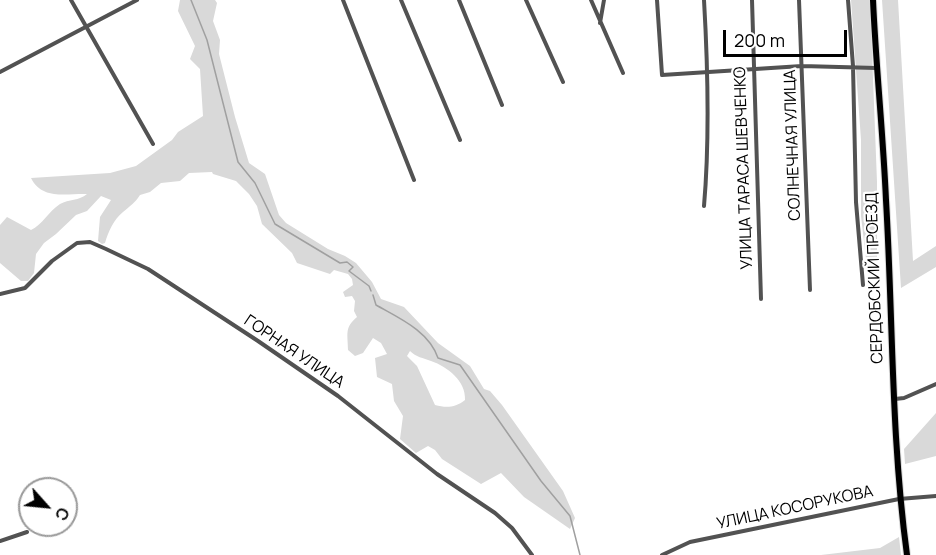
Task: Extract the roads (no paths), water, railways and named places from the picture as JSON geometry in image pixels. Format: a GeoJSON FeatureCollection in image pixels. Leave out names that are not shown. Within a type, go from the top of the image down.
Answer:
{"type":"FeatureCollection","features":[{"type":"Feature","properties":{"kind":"main road","name":"СЕРДОБСКИЙ ПРОЕЗД"},"geometry":{"type":"LineString","coordinates":[[873,0],[886,200],[899,499],[907,555]]}},
{"type":"Feature","properties":{"kind":"street"},"geometry":{"type":"LineString","coordinates":[[71,0],[153,144]]}},
{"type":"Feature","properties":{"kind":"street"},"geometry":{"type":"LineString","coordinates":[[0,72],[137,0]]}},
{"type":"Feature","properties":{"kind":"street"},"geometry":{"type":"LineString","coordinates":[[343,0],[414,180]]}},
{"type":"Feature","properties":{"kind":"street"},"geometry":{"type":"LineString","coordinates":[[401,0],[460,140]]}},
{"type":"Feature","properties":{"kind":"street"},"geometry":{"type":"LineString","coordinates":[[459,0],[502,105]]}},
{"type":"Feature","properties":{"kind":"street"},"geometry":{"type":"LineString","coordinates":[[526,0],[563,82]]}},
{"type":"Feature","properties":{"kind":"street"},"geometry":{"type":"LineString","coordinates":[[591,0],[623,73]]}},
{"type":"Feature","properties":{"kind":"street"},"geometry":{"type":"LineString","coordinates":[[600,24],[604,0]]}},
{"type":"Feature","properties":{"kind":"street"},"geometry":{"type":"LineString","coordinates":[[657,0],[662,75],[802,66],[876,68]]}},
{"type":"Feature","properties":{"kind":"street"},"geometry":{"type":"LineString","coordinates":[[704,0],[709,156],[704,206]]}},
{"type":"Feature","properties":{"kind":"street","name":"УЛИЦА ТАРАСА ШЕВЧЕНКО"},"geometry":{"type":"LineString","coordinates":[[752,0],[761,299]]}},
{"type":"Feature","properties":{"kind":"street","name":"СОЛНЕЧНАЯ УЛИЦА"},"geometry":{"type":"LineString","coordinates":[[799,0],[810,290]]}},
{"type":"Feature","properties":{"kind":"street"},"geometry":{"type":"LineString","coordinates":[[848,0],[853,66],[856,202],[863,285]]}},
{"type":"Feature","properties":{"kind":"street","name":"ГОРНАЯ УЛИЦА"},"geometry":{"type":"LineString","coordinates":[[0,294],[25,288],[52,261],[77,243],[90,242],[148,270],[258,340],[338,396],[437,474],[495,513],[512,528],[532,555]]}},
{"type":"Feature","properties":{"kind":"street"},"geometry":{"type":"LineString","coordinates":[[894,399],[904,398],[936,384]]}},
{"type":"Feature","properties":{"kind":"street","name":"УЛИЦА КОСОРУКОВА"},"geometry":{"type":"LineString","coordinates":[[662,555],[690,542],[899,499],[936,496]]}},
{"type":"Feature","properties":{"kind":"street"},"geometry":{"type":"LineString","coordinates":[[0,541],[18,535]]}},
{"type":"Feature","properties":{"kind":"waterway"},"geometry":{"type":"LineString","coordinates":[[191,0],[207,40],[238,162],[255,183],[275,224],[340,263],[347,262],[353,267],[349,271],[369,286],[371,291]]}},
{"type":"Feature","properties":{"kind":"waterway"},"geometry":{"type":"LineString","coordinates":[[373,295],[376,305],[412,326],[428,340],[438,358],[460,365],[541,481],[570,516],[580,555]]}}]}
